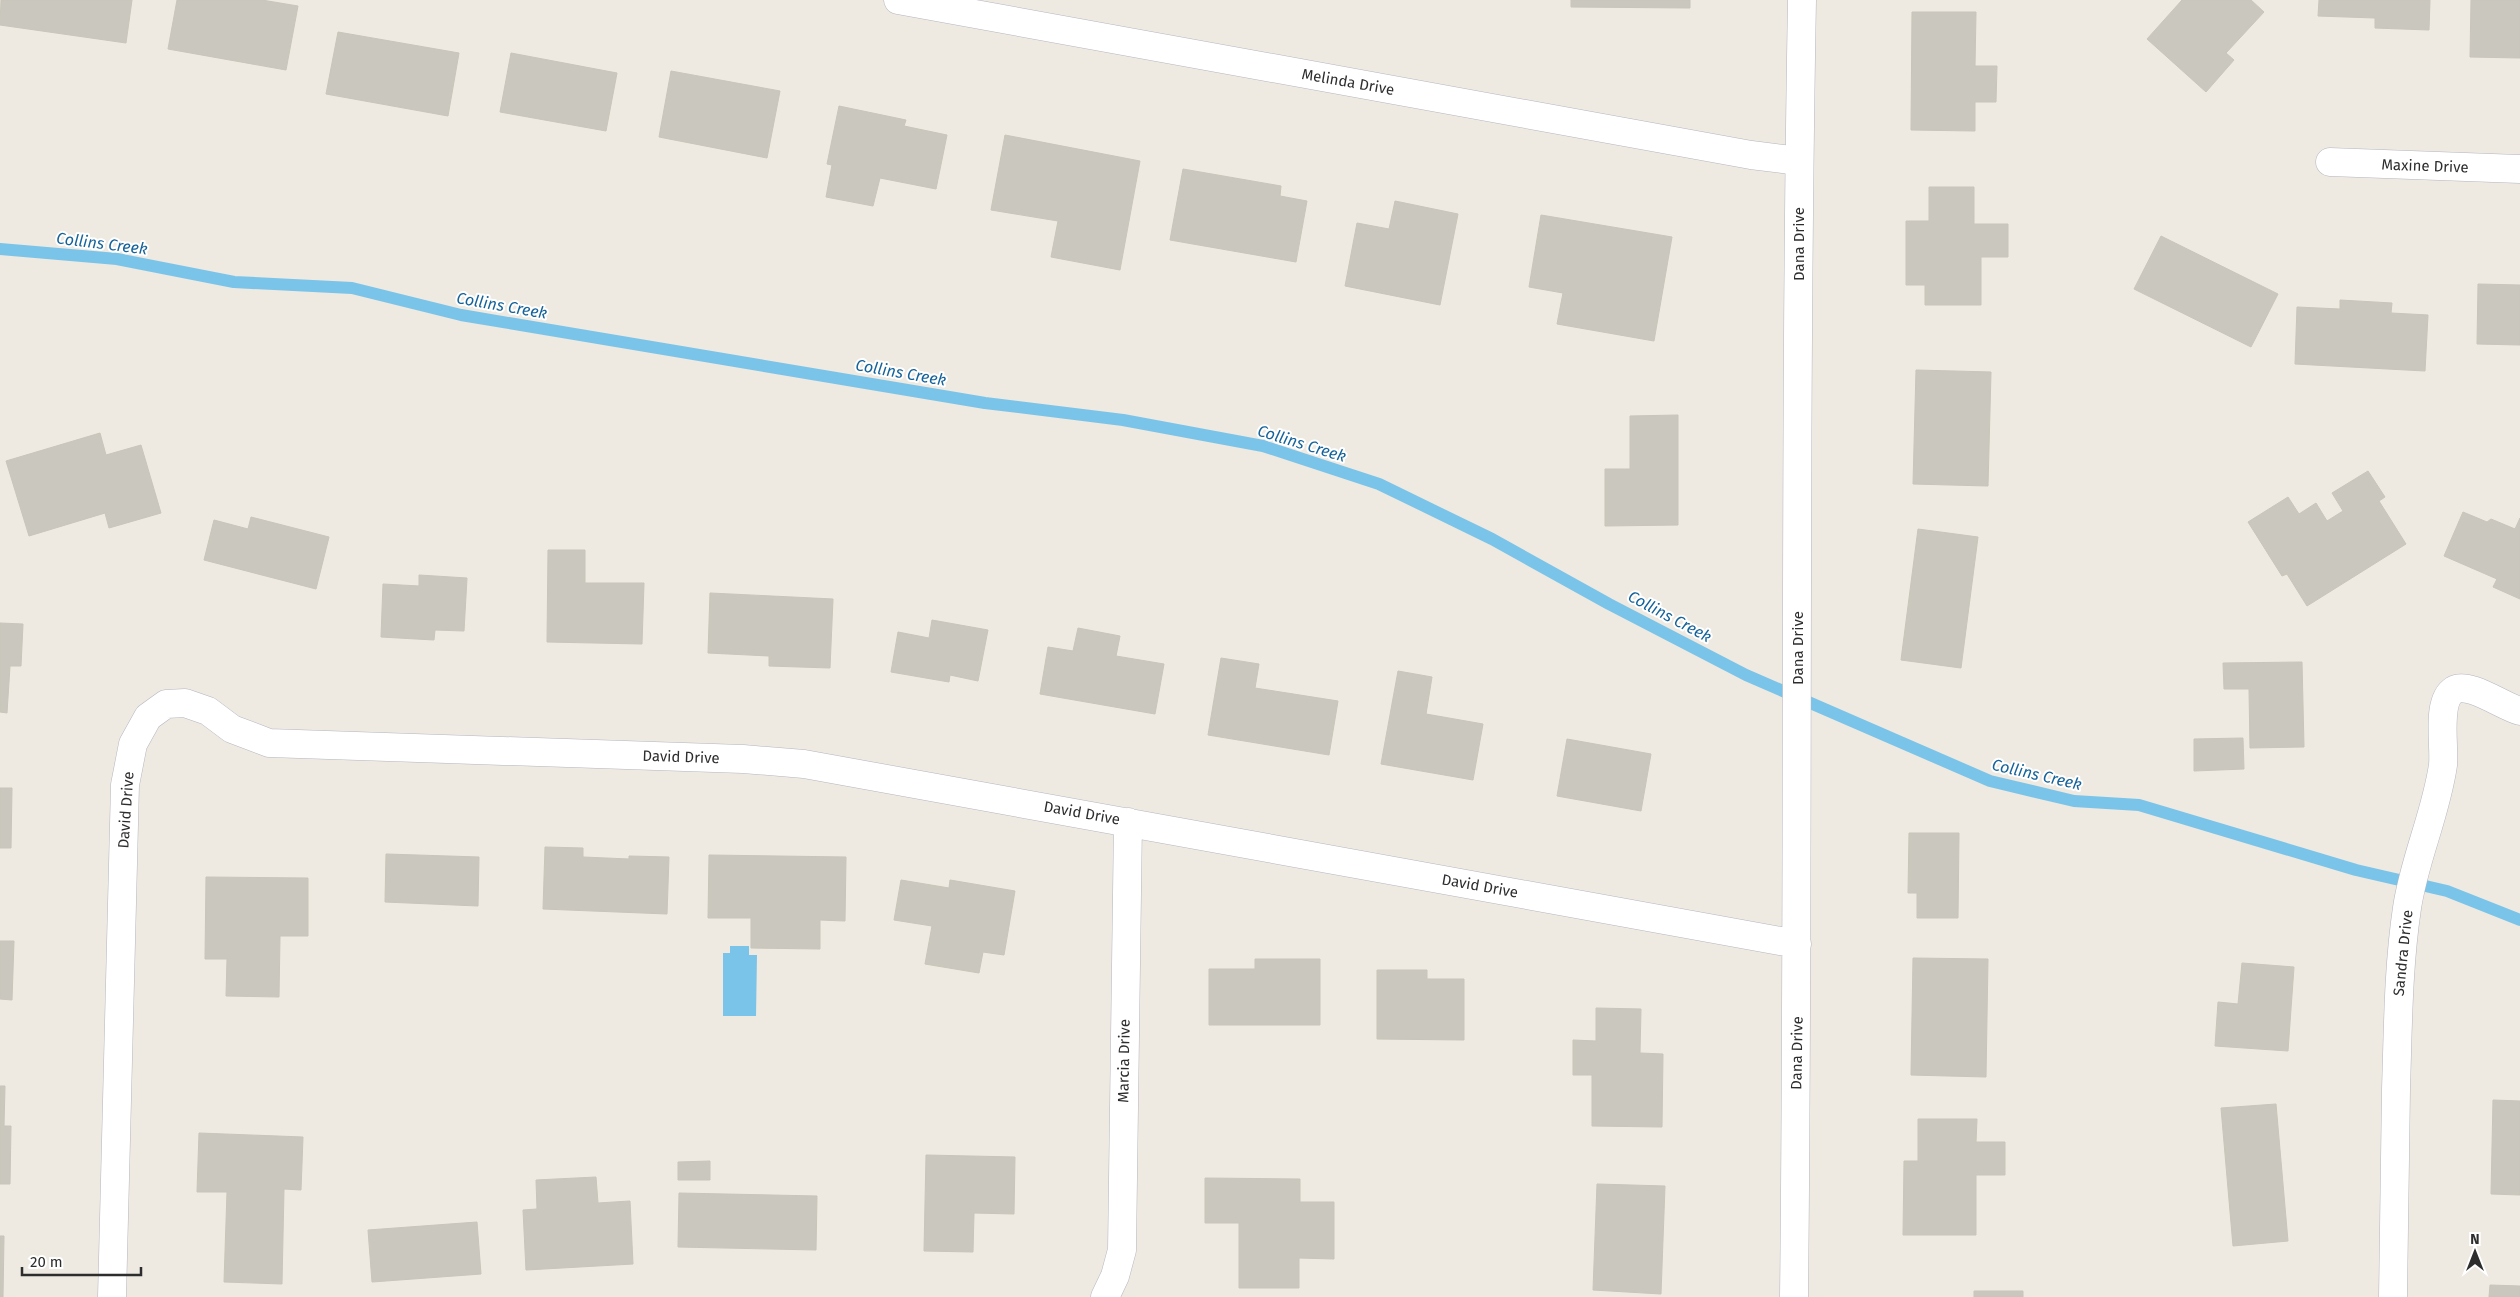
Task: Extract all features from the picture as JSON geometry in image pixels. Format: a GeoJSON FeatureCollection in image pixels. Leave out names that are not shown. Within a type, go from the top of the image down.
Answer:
{"type":"FeatureCollection","features":[{"type":"Feature","properties":{"kind":"street","name":"Melinda Drive"},"geometry":{"type":"LineString","coordinates":[[898,0],[1751,155],[1799,161]]}},
{"type":"Feature","properties":{"kind":"street","name":"Dana Drive"},"geometry":{"type":"LineString","coordinates":[[1794,1297],[1798,944],[1799,161],[1802,0]]}},
{"type":"Feature","properties":{"kind":"street","name":"Maxine Drive"},"geometry":{"type":"LineString","coordinates":[[2330,162],[2520,169]]}},
{"type":"Feature","properties":{"kind":"street","name":"Sandra Drive"},"geometry":{"type":"LineString","coordinates":[[2392,1297],[2398,986],[2407,906],[2442,766],[2445,740],[2442,715],[2447,697],[2455,689],[2470,687],[2488,698],[2520,711]]}},
{"type":"Feature","properties":{"kind":"street","name":"David Drive"},"geometry":{"type":"LineString","coordinates":[[112,1297],[125,785],[133,744],[148,716],[166,704],[185,703],[208,711],[232,729],[269,743],[743,759],[804,764],[1798,944]]}},
{"type":"Feature","properties":{"kind":"street","name":"Marcia Drive"},"geometry":{"type":"LineString","coordinates":[[1105,1297],[1116,1276],[1122,1250],[1128,822]]}},
{"type":"Feature","properties":{"kind":"water"},"geometry":{"type":"Polygon","coordinates":[[[730,946],[749,946],[749,955],[757,955],[756,1016],[723,1016],[723,953],[730,953],[730,946]]]}},
{"type":"Feature","properties":{"kind":"building"},"geometry":{"type":"Polygon","coordinates":[[[1,0],[132,0],[126,43],[0,25],[1,0]]]}},
{"type":"Feature","properties":{"kind":"building"},"geometry":{"type":"Polygon","coordinates":[[[177,0],[262,0],[298,6],[286,70],[168,49],[177,0]]]}},
{"type":"Feature","properties":{"kind":"building"},"geometry":{"type":"Polygon","coordinates":[[[1571,0],[1690,0],[1690,8],[1571,7],[1571,0]]]}},
{"type":"Feature","properties":{"kind":"building"},"geometry":{"type":"Polygon","coordinates":[[[2182,0],[2251,0],[2264,12],[2226,53],[2234,60],[2206,92],[2147,39],[2182,0]]]}},
{"type":"Feature","properties":{"kind":"building"},"geometry":{"type":"Polygon","coordinates":[[[2319,0],[2430,0],[2429,30],[2375,28],[2375,18],[2318,16],[2319,0]]]}},
{"type":"Feature","properties":{"kind":"building"},"geometry":{"type":"Polygon","coordinates":[[[2471,0],[2520,0],[2520,58],[2470,57],[2471,0]]]}},
{"type":"Feature","properties":{"kind":"building"},"geometry":{"type":"Polygon","coordinates":[[[1912,12],[1976,12],[1975,66],[1997,66],[1996,102],[1975,102],[1975,131],[1911,130],[1912,12]]]}},
{"type":"Feature","properties":{"kind":"building"},"geometry":{"type":"Polygon","coordinates":[[[338,32],[459,53],[448,116],[326,94],[338,32]]]}},
{"type":"Feature","properties":{"kind":"building"},"geometry":{"type":"Polygon","coordinates":[[[511,53],[617,73],[606,131],[500,112],[511,53]]]}},
{"type":"Feature","properties":{"kind":"building"},"geometry":{"type":"Polygon","coordinates":[[[671,71],[780,91],[767,158],[659,137],[671,71]]]}},
{"type":"Feature","properties":{"kind":"building"},"geometry":{"type":"Polygon","coordinates":[[[839,106],[906,120],[904,126],[947,135],[936,189],[880,178],[873,206],[826,197],[832,165],[827,164],[839,106]]]}},
{"type":"Feature","properties":{"kind":"building"},"geometry":{"type":"Polygon","coordinates":[[[1005,135],[1140,161],[1120,270],[1051,257],[1058,221],[991,210],[1005,135]]]}},
{"type":"Feature","properties":{"kind":"building"},"geometry":{"type":"Polygon","coordinates":[[[1183,169],[1281,186],[1280,196],[1307,201],[1296,262],[1170,240],[1183,169]]]}},
{"type":"Feature","properties":{"kind":"building"},"geometry":{"type":"Polygon","coordinates":[[[1929,187],[1974,187],[1974,224],[2008,224],[2008,257],[1981,257],[1981,305],[1925,305],[1925,285],[1906,285],[1906,221],[1929,221],[1929,187]]]}},
{"type":"Feature","properties":{"kind":"building"},"geometry":{"type":"Polygon","coordinates":[[[1395,201],[1458,214],[1440,305],[1345,286],[1357,223],[1389,229],[1395,201]]]}},
{"type":"Feature","properties":{"kind":"building"},"geometry":{"type":"Polygon","coordinates":[[[1541,215],[1672,237],[1654,341],[1557,324],[1563,293],[1529,287],[1541,215]]]}},
{"type":"Feature","properties":{"kind":"building"},"geometry":{"type":"Polygon","coordinates":[[[2161,236],[2278,294],[2251,347],[2134,289],[2161,236]]]}},
{"type":"Feature","properties":{"kind":"building"},"geometry":{"type":"Polygon","coordinates":[[[2478,284],[2520,285],[2520,345],[2477,344],[2478,284]]]}},
{"type":"Feature","properties":{"kind":"building"},"geometry":{"type":"Polygon","coordinates":[[[2340,300],[2392,303],[2391,313],[2428,315],[2425,371],[2295,364],[2297,307],[2340,309],[2340,300]]]}},
{"type":"Feature","properties":{"kind":"building"},"geometry":{"type":"Polygon","coordinates":[[[1916,370],[1991,372],[1988,486],[1913,484],[1916,370]]]}},
{"type":"Feature","properties":{"kind":"building"},"geometry":{"type":"Polygon","coordinates":[[[1678,415],[1678,525],[1605,526],[1605,469],[1630,469],[1630,416],[1678,415]]]}},
{"type":"Feature","properties":{"kind":"building"},"geometry":{"type":"Polygon","coordinates":[[[100,433],[106,455],[141,445],[161,513],[109,528],[105,513],[29,536],[6,461],[100,433]]]}},
{"type":"Feature","properties":{"kind":"building"},"geometry":{"type":"Polygon","coordinates":[[[2368,471],[2385,497],[2379,501],[2406,544],[2307,606],[2287,574],[2282,576],[2248,522],[2288,497],[2299,514],[2316,503],[2327,521],[2343,511],[2332,493],[2368,471]]]}},
{"type":"Feature","properties":{"kind":"building"},"geometry":{"type":"Polygon","coordinates":[[[2463,512],[2487,522],[2491,519],[2515,529],[2520,518],[2520,599],[2493,587],[2497,579],[2444,556],[2463,512]]]}},
{"type":"Feature","properties":{"kind":"building"},"geometry":{"type":"Polygon","coordinates":[[[251,517],[329,537],[316,589],[204,560],[214,520],[248,529],[251,517]]]}},
{"type":"Feature","properties":{"kind":"building"},"geometry":{"type":"Polygon","coordinates":[[[1918,529],[1978,537],[1961,668],[1901,660],[1918,529]]]}},
{"type":"Feature","properties":{"kind":"building"},"geometry":{"type":"Polygon","coordinates":[[[548,550],[585,550],[585,583],[644,583],[642,644],[547,642],[548,550]]]}},
{"type":"Feature","properties":{"kind":"building"},"geometry":{"type":"Polygon","coordinates":[[[419,575],[467,578],[464,631],[435,630],[434,640],[381,637],[383,584],[419,586],[419,575]]]}},
{"type":"Feature","properties":{"kind":"building"},"geometry":{"type":"Polygon","coordinates":[[[710,593],[833,599],[830,668],[769,666],[769,656],[708,653],[710,593]]]}},
{"type":"Feature","properties":{"kind":"building"},"geometry":{"type":"Polygon","coordinates":[[[932,620],[988,630],[978,681],[950,675],[949,682],[891,672],[898,632],[929,638],[932,620]]]}},
{"type":"Feature","properties":{"kind":"building"},"geometry":{"type":"Polygon","coordinates":[[[0,623],[23,624],[21,666],[10,666],[7,713],[0,712],[0,623]]]}},
{"type":"Feature","properties":{"kind":"building"},"geometry":{"type":"Polygon","coordinates":[[[1078,628],[1120,636],[1116,656],[1164,664],[1155,714],[1040,694],[1048,647],[1073,651],[1078,628]]]}},
{"type":"Feature","properties":{"kind":"building"},"geometry":{"type":"Polygon","coordinates":[[[1221,658],[1259,664],[1255,688],[1338,701],[1329,755],[1208,735],[1221,658]]]}},
{"type":"Feature","properties":{"kind":"building"},"geometry":{"type":"Polygon","coordinates":[[[2302,662],[2304,747],[2250,748],[2249,689],[2224,689],[2223,663],[2302,662]]]}},
{"type":"Feature","properties":{"kind":"building"},"geometry":{"type":"Polygon","coordinates":[[[1398,671],[1432,677],[1426,714],[1483,724],[1473,780],[1381,764],[1398,671]]]}},
{"type":"Feature","properties":{"kind":"building"},"geometry":{"type":"Polygon","coordinates":[[[2243,738],[2244,769],[2194,771],[2194,739],[2243,738]]]}},
{"type":"Feature","properties":{"kind":"building"},"geometry":{"type":"Polygon","coordinates":[[[1567,739],[1651,754],[1641,811],[1557,796],[1567,739]]]}},
{"type":"Feature","properties":{"kind":"building"},"geometry":{"type":"Polygon","coordinates":[[[0,788],[12,788],[11,848],[0,848],[0,788]]]}},
{"type":"Feature","properties":{"kind":"building"},"geometry":{"type":"Polygon","coordinates":[[[1909,833],[1959,833],[1958,918],[1917,918],[1917,893],[1908,893],[1909,833]]]}},
{"type":"Feature","properties":{"kind":"building"},"geometry":{"type":"Polygon","coordinates":[[[545,847],[583,848],[583,857],[629,859],[629,856],[669,857],[667,914],[543,909],[545,847]]]}},
{"type":"Feature","properties":{"kind":"building"},"geometry":{"type":"Polygon","coordinates":[[[386,854],[479,857],[478,906],[385,902],[386,854]]]}},
{"type":"Feature","properties":{"kind":"building"},"geometry":{"type":"Polygon","coordinates":[[[709,855],[846,857],[845,921],[820,920],[820,949],[751,948],[751,918],[708,918],[709,855]]]}},
{"type":"Feature","properties":{"kind":"building"},"geometry":{"type":"Polygon","coordinates":[[[206,877],[308,878],[308,936],[280,936],[279,997],[226,996],[227,959],[205,959],[206,877]]]}},
{"type":"Feature","properties":{"kind":"building"},"geometry":{"type":"Polygon","coordinates":[[[901,880],[949,888],[950,880],[1015,891],[1004,955],[983,952],[979,973],[925,964],[932,926],[894,920],[901,880]]]}},
{"type":"Feature","properties":{"kind":"building"},"geometry":{"type":"Polygon","coordinates":[[[0,941],[14,941],[12,1000],[0,999],[0,941]]]}},
{"type":"Feature","properties":{"kind":"building"},"geometry":{"type":"Polygon","coordinates":[[[1913,958],[1988,959],[1986,1077],[1911,1075],[1913,958]]]}},
{"type":"Feature","properties":{"kind":"building"},"geometry":{"type":"Polygon","coordinates":[[[1255,959],[1320,959],[1320,1025],[1209,1025],[1209,969],[1255,969],[1255,959]]]}},
{"type":"Feature","properties":{"kind":"building"},"geometry":{"type":"Polygon","coordinates":[[[2242,963],[2294,967],[2288,1051],[2215,1046],[2218,1002],[2238,1004],[2242,963]]]}},
{"type":"Feature","properties":{"kind":"building"},"geometry":{"type":"Polygon","coordinates":[[[1377,970],[1427,970],[1427,979],[1464,979],[1464,1040],[1377,1039],[1377,970]]]}},
{"type":"Feature","properties":{"kind":"building"},"geometry":{"type":"Polygon","coordinates":[[[1596,1008],[1641,1009],[1640,1053],[1663,1054],[1662,1127],[1592,1126],[1592,1075],[1573,1075],[1573,1040],[1596,1041],[1596,1008]]]}},
{"type":"Feature","properties":{"kind":"building"},"geometry":{"type":"Polygon","coordinates":[[[0,1086],[5,1086],[4,1126],[11,1126],[10,1184],[0,1184],[0,1086]]]}},
{"type":"Feature","properties":{"kind":"building"},"geometry":{"type":"Polygon","coordinates":[[[2493,1100],[2520,1101],[2520,1195],[2491,1194],[2493,1100]]]}},
{"type":"Feature","properties":{"kind":"building"},"geometry":{"type":"Polygon","coordinates":[[[2276,1104],[2288,1241],[2233,1246],[2221,1108],[2276,1104]]]}},
{"type":"Feature","properties":{"kind":"building"},"geometry":{"type":"Polygon","coordinates":[[[1918,1119],[1977,1119],[1976,1142],[2005,1142],[2005,1175],[1976,1175],[1976,1235],[1903,1235],[1904,1161],[1918,1161],[1918,1119]]]}},
{"type":"Feature","properties":{"kind":"building"},"geometry":{"type":"Polygon","coordinates":[[[199,1133],[303,1137],[301,1190],[284,1189],[282,1284],[224,1282],[227,1192],[197,1192],[199,1133]]]}},
{"type":"Feature","properties":{"kind":"building"},"geometry":{"type":"Polygon","coordinates":[[[926,1155],[1015,1157],[1014,1214],[974,1213],[973,1252],[924,1251],[926,1155]]]}},
{"type":"Feature","properties":{"kind":"building"},"geometry":{"type":"Polygon","coordinates":[[[710,1161],[710,1180],[678,1180],[678,1162],[710,1161]]]}},
{"type":"Feature","properties":{"kind":"building"},"geometry":{"type":"Polygon","coordinates":[[[596,1177],[598,1203],[630,1201],[633,1264],[526,1270],[523,1210],[537,1209],[536,1180],[596,1177]]]}},
{"type":"Feature","properties":{"kind":"building"},"geometry":{"type":"Polygon","coordinates":[[[1205,1178],[1300,1179],[1300,1202],[1334,1202],[1334,1259],[1299,1258],[1299,1288],[1239,1288],[1239,1223],[1205,1223],[1205,1178]]]}},
{"type":"Feature","properties":{"kind":"building"},"geometry":{"type":"Polygon","coordinates":[[[1597,1184],[1665,1186],[1661,1294],[1593,1290],[1597,1184]]]}},
{"type":"Feature","properties":{"kind":"building"},"geometry":{"type":"Polygon","coordinates":[[[679,1193],[817,1196],[816,1250],[678,1247],[679,1193]]]}},
{"type":"Feature","properties":{"kind":"building"},"geometry":{"type":"Polygon","coordinates":[[[477,1222],[481,1274],[372,1282],[368,1230],[477,1222]]]}},
{"type":"Feature","properties":{"kind":"building"},"geometry":{"type":"Polygon","coordinates":[[[0,1236],[4,1236],[3,1297],[0,1297],[0,1236]]]}},
{"type":"Feature","properties":{"kind":"building"},"geometry":{"type":"Polygon","coordinates":[[[2490,1285],[2520,1286],[2520,1297],[2489,1297],[2490,1285]]]}},
{"type":"Feature","properties":{"kind":"building"},"geometry":{"type":"Polygon","coordinates":[[[1974,1291],[2023,1291],[2023,1297],[1974,1297],[1974,1291]]]}},
{"type":"Feature","properties":{"kind":"waterway","name":"Collins Creek"},"geometry":{"type":"LineString","coordinates":[[0,249],[117,259],[234,282],[352,288],[461,315],[985,403],[1123,420],[1263,446],[1379,484],[1492,539],[1609,604],[1746,675],[1990,781],[2074,801],[2139,805],[2356,870],[2447,891],[2520,920]]}}]}
